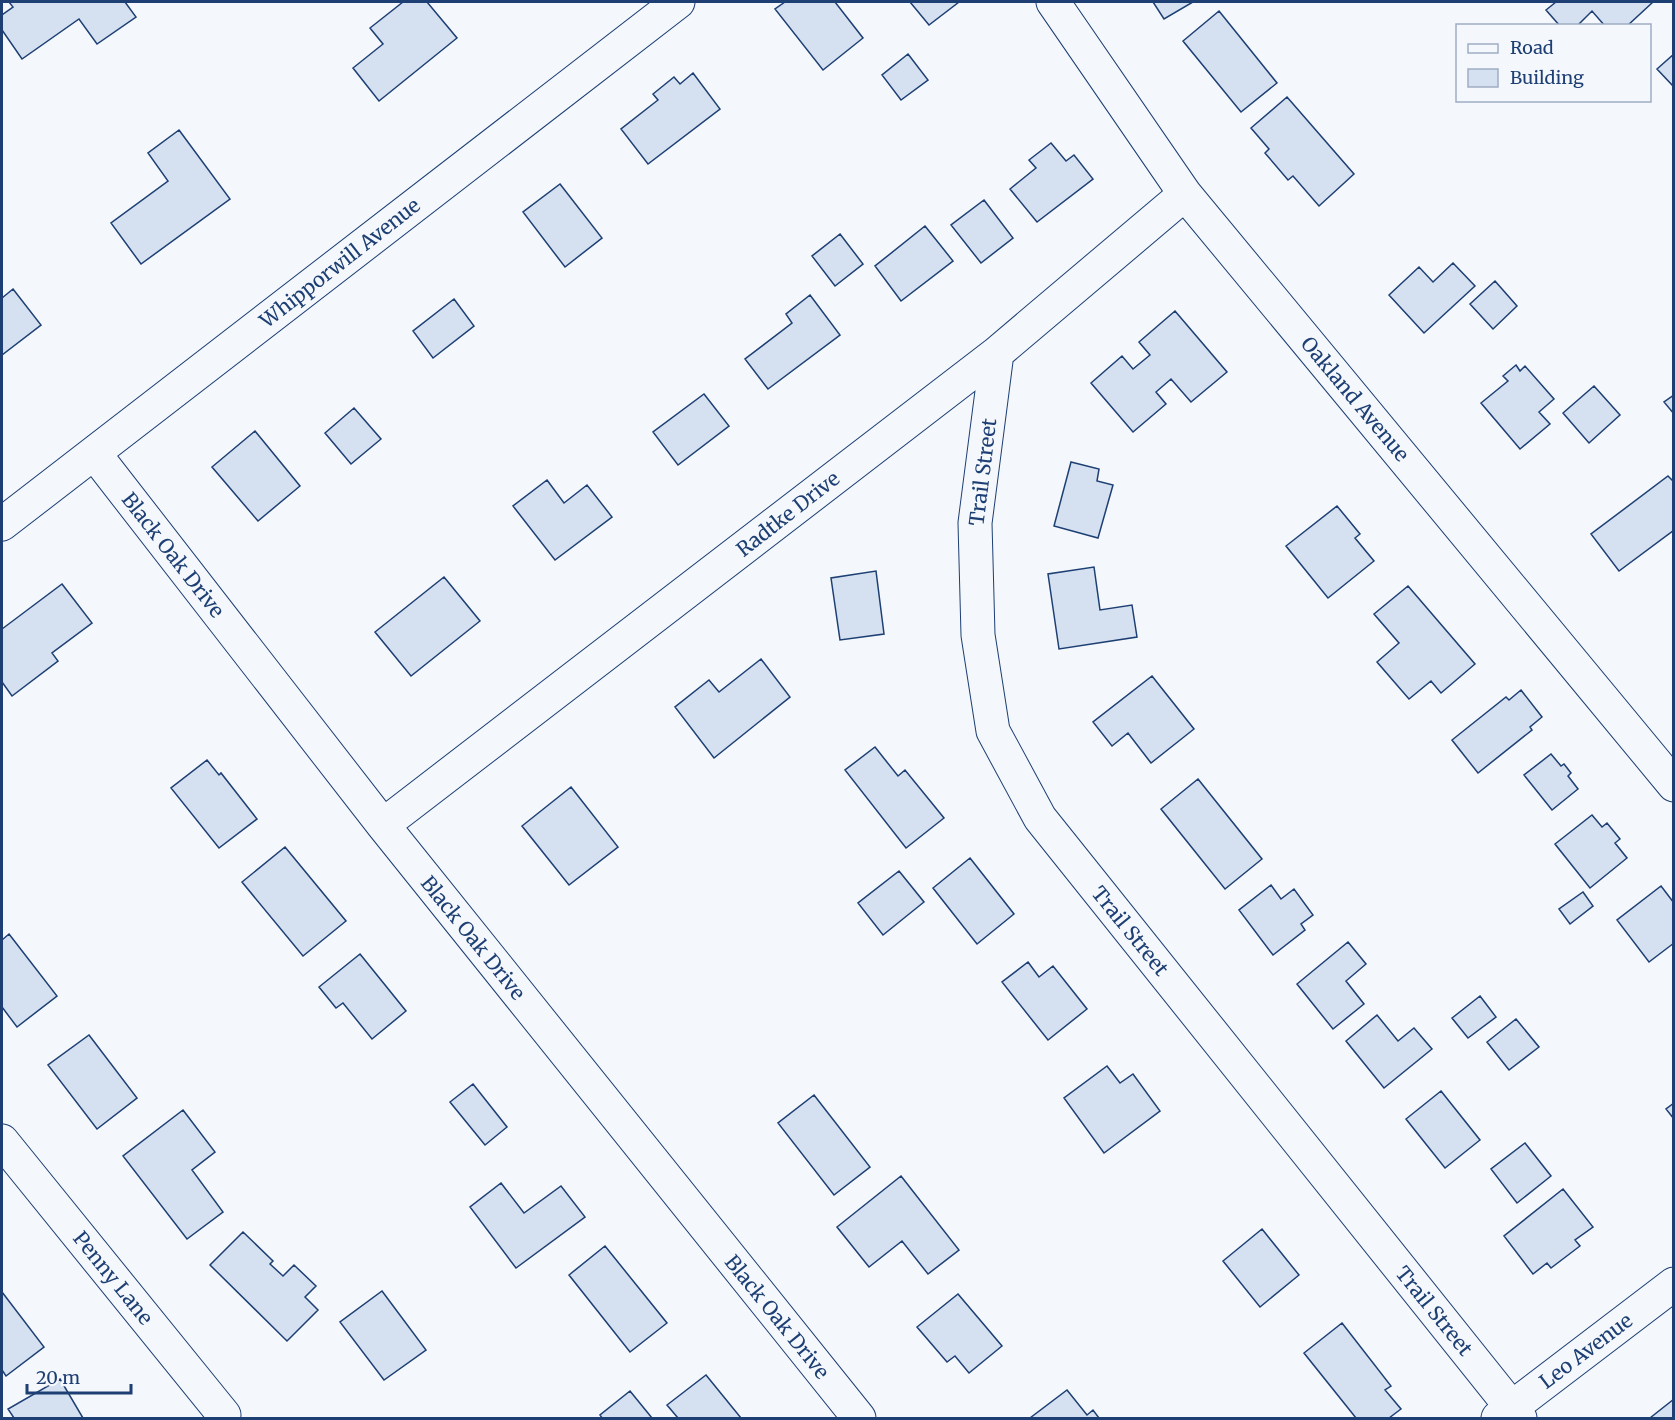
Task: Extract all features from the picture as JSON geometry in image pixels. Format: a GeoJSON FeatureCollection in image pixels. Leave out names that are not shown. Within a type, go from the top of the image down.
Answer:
{"type":"FeatureCollection","features":[{"type":"Feature","properties":{"kind":"street","name":"Whipporwill Avenue"},"geometry":{"type":"LineString","coordinates":[[2,524],[678,2]]}},
{"type":"Feature","properties":{"kind":"street","name":"Oakland Avenue"},"geometry":{"type":"LineString","coordinates":[[1053,2],[1185,194],[1674,785]]}},
{"type":"Feature","properties":{"kind":"street","name":"Radtke Drive"},"geometry":{"type":"LineString","coordinates":[[383,825],[997,353],[1185,194]]}},
{"type":"Feature","properties":{"kind":"street","name":"Trail Street"},"geometry":{"type":"LineString","coordinates":[[997,353],[975,523],[978,635],[993,731],[1040,818],[1510,1415]]}},
{"type":"Feature","properties":{"kind":"street","name":"Black Oak Drive"},"geometry":{"type":"LineString","coordinates":[[94,453],[383,825],[859,1419]]}},
{"type":"Feature","properties":{"kind":"street","name":"Penny Lane"},"geometry":{"type":"LineString","coordinates":[[2,1142],[224,1415]]}},
{"type":"Feature","properties":{"kind":"street","name":"Leo Avenue"},"geometry":{"type":"LineString","coordinates":[[1510,1415],[1674,1284]]}},
{"type":"Feature","properties":{"kind":"building"},"geometry":{"type":"Polygon","coordinates":[[[9,2],[125,2],[136,17],[97,44],[79,19],[22,59],[2,30],[2,15],[13,7],[9,2]]]}},
{"type":"Feature","properties":{"kind":"building"},"geometry":{"type":"Polygon","coordinates":[[[403,2],[427,2],[457,38],[379,101],[353,68],[383,44],[370,28],[403,2]]]}},
{"type":"Feature","properties":{"kind":"building"},"geometry":{"type":"Polygon","coordinates":[[[785,2],[835,2],[863,38],[823,70],[775,9],[785,2]]]}},
{"type":"Feature","properties":{"kind":"building"},"geometry":{"type":"Polygon","coordinates":[[[910,2],[959,2],[929,25],[910,2]]]}},
{"type":"Feature","properties":{"kind":"building"},"geometry":{"type":"Polygon","coordinates":[[[1153,2],[1193,2],[1164,19],[1153,2]]]}},
{"type":"Feature","properties":{"kind":"building"},"geometry":{"type":"Polygon","coordinates":[[[1556,2],[1653,2],[1629,24],[1603,24],[1592,11],[1579,24],[1558,24],[1546,10],[1556,2]]]}},
{"type":"Feature","properties":{"kind":"building"},"geometry":{"type":"Polygon","coordinates":[[[1219,11],[1277,83],[1241,112],[1183,41],[1219,11]]]}},
{"type":"Feature","properties":{"kind":"building"},"geometry":{"type":"Polygon","coordinates":[[[908,54],[928,80],[901,100],[882,75],[908,54]]]}},
{"type":"Feature","properties":{"kind":"building"},"geometry":{"type":"Polygon","coordinates":[[[1674,54],[1674,87],[1657,69],[1674,54]]]}},
{"type":"Feature","properties":{"kind":"building"},"geometry":{"type":"Polygon","coordinates":[[[693,73],[720,109],[648,164],[621,129],[658,100],[653,94],[674,77],[680,84],[693,73]]]}},
{"type":"Feature","properties":{"kind":"building"},"geometry":{"type":"Polygon","coordinates":[[[1287,97],[1354,174],[1319,206],[1293,176],[1288,180],[1265,153],[1269,149],[1251,128],[1287,97]]]}},
{"type":"Feature","properties":{"kind":"building"},"geometry":{"type":"Polygon","coordinates":[[[179,130],[230,199],[141,264],[111,223],[168,181],[148,153],[179,130]]]}},
{"type":"Feature","properties":{"kind":"building"},"geometry":{"type":"Polygon","coordinates":[[[1051,143],[1066,161],[1074,155],[1093,179],[1037,222],[1010,189],[1036,168],[1029,160],[1051,143]]]}},
{"type":"Feature","properties":{"kind":"building"},"geometry":{"type":"Polygon","coordinates":[[[560,184],[602,238],[565,267],[523,212],[560,184]]]}},
{"type":"Feature","properties":{"kind":"building"},"geometry":{"type":"Polygon","coordinates":[[[984,200],[1013,238],[981,263],[951,225],[984,200]]]}},
{"type":"Feature","properties":{"kind":"building"},"geometry":{"type":"Polygon","coordinates":[[[925,226],[953,261],[901,301],[875,266],[925,226]]]}},
{"type":"Feature","properties":{"kind":"building"},"geometry":{"type":"Polygon","coordinates":[[[840,234],[863,264],[835,286],[812,256],[840,234]]]}},
{"type":"Feature","properties":{"kind":"building"},"geometry":{"type":"Polygon","coordinates":[[[1453,263],[1475,286],[1424,333],[1389,295],[1419,267],[1433,282],[1453,263]]]}},
{"type":"Feature","properties":{"kind":"building"},"geometry":{"type":"Polygon","coordinates":[[[1495,281],[1517,306],[1493,329],[1470,304],[1495,281]]]}},
{"type":"Feature","properties":{"kind":"building"},"geometry":{"type":"Polygon","coordinates":[[[13,289],[41,325],[2,355],[2,298],[13,289]]]}},
{"type":"Feature","properties":{"kind":"building"},"geometry":{"type":"Polygon","coordinates":[[[810,295],[840,335],[768,389],[745,359],[792,323],[786,314],[810,295]]]}},
{"type":"Feature","properties":{"kind":"building"},"geometry":{"type":"Polygon","coordinates":[[[454,299],[474,326],[433,358],[413,331],[454,299]]]}},
{"type":"Feature","properties":{"kind":"building"},"geometry":{"type":"Polygon","coordinates":[[[1175,311],[1227,372],[1191,402],[1171,379],[1156,392],[1166,404],[1133,432],[1091,383],[1122,356],[1133,369],[1150,355],[1139,342],[1175,311]]]}},
{"type":"Feature","properties":{"kind":"building"},"geometry":{"type":"Polygon","coordinates":[[[1516,365],[1520,371],[1525,366],[1554,399],[1539,412],[1550,424],[1520,449],[1481,403],[1508,381],[1503,376],[1516,365]]]}},
{"type":"Feature","properties":{"kind":"building"},"geometry":{"type":"Polygon","coordinates":[[[1594,386],[1620,415],[1589,443],[1563,413],[1594,386]]]}},
{"type":"Feature","properties":{"kind":"building"},"geometry":{"type":"Polygon","coordinates":[[[704,394],[729,426],[678,465],[653,432],[704,394]]]}},
{"type":"Feature","properties":{"kind":"building"},"geometry":{"type":"Polygon","coordinates":[[[1674,395],[1674,414],[1664,402],[1674,395]]]}},
{"type":"Feature","properties":{"kind":"building"},"geometry":{"type":"Polygon","coordinates":[[[354,408],[381,439],[351,464],[325,433],[354,408]]]}},
{"type":"Feature","properties":{"kind":"building"},"geometry":{"type":"Polygon","coordinates":[[[255,431],[300,486],[258,521],[212,467],[255,431]]]}},
{"type":"Feature","properties":{"kind":"building"},"geometry":{"type":"Polygon","coordinates":[[[1071,462],[1099,469],[1097,481],[1113,485],[1098,538],[1054,526],[1071,462]]]}},
{"type":"Feature","properties":{"kind":"building"},"geometry":{"type":"Polygon","coordinates":[[[1668,476],[1674,482],[1674,530],[1619,571],[1591,534],[1668,476]]]}},
{"type":"Feature","properties":{"kind":"building"},"geometry":{"type":"Polygon","coordinates":[[[547,480],[564,503],[587,485],[612,517],[555,560],[513,506],[547,480]]]}},
{"type":"Feature","properties":{"kind":"building"},"geometry":{"type":"Polygon","coordinates":[[[1337,506],[1360,534],[1355,538],[1374,561],[1328,598],[1286,546],[1337,506]]]}},
{"type":"Feature","properties":{"kind":"building"},"geometry":{"type":"Polygon","coordinates":[[[1094,567],[1100,610],[1132,605],[1137,637],[1059,649],[1048,574],[1094,567]]]}},
{"type":"Feature","properties":{"kind":"building"},"geometry":{"type":"Polygon","coordinates":[[[876,571],[884,634],[840,640],[831,578],[876,571]]]}},
{"type":"Feature","properties":{"kind":"building"},"geometry":{"type":"Polygon","coordinates":[[[444,577],[480,621],[411,676],[375,632],[444,577]]]}},
{"type":"Feature","properties":{"kind":"building"},"geometry":{"type":"Polygon","coordinates":[[[62,584],[92,623],[52,653],[58,661],[12,696],[2,682],[2,629],[62,584]]]}},
{"type":"Feature","properties":{"kind":"building"},"geometry":{"type":"Polygon","coordinates":[[[1408,586],[1475,664],[1441,693],[1431,681],[1409,699],[1377,662],[1399,643],[1374,614],[1408,586]]]}},
{"type":"Feature","properties":{"kind":"building"},"geometry":{"type":"Polygon","coordinates":[[[761,659],[790,697],[714,758],[675,707],[709,680],[719,692],[761,659]]]}},
{"type":"Feature","properties":{"kind":"building"},"geometry":{"type":"Polygon","coordinates":[[[1152,676],[1194,729],[1151,763],[1128,733],[1112,746],[1093,722],[1152,676]]]}},
{"type":"Feature","properties":{"kind":"building"},"geometry":{"type":"Polygon","coordinates":[[[1521,690],[1542,717],[1530,727],[1532,730],[1478,773],[1452,740],[1506,697],[1509,700],[1521,690]]]}},
{"type":"Feature","properties":{"kind":"building"},"geometry":{"type":"Polygon","coordinates":[[[875,747],[898,776],[905,770],[944,818],[906,848],[845,770],[875,747]]]}},
{"type":"Feature","properties":{"kind":"building"},"geometry":{"type":"Polygon","coordinates":[[[1551,754],[1561,766],[1564,764],[1571,773],[1568,776],[1578,789],[1552,810],[1524,775],[1551,754]]]}},
{"type":"Feature","properties":{"kind":"building"},"geometry":{"type":"Polygon","coordinates":[[[207,760],[219,775],[221,773],[257,819],[219,848],[171,788],[207,760]]]}},
{"type":"Feature","properties":{"kind":"building"},"geometry":{"type":"Polygon","coordinates":[[[1198,779],[1262,859],[1225,889],[1161,809],[1198,779]]]}},
{"type":"Feature","properties":{"kind":"building"},"geometry":{"type":"Polygon","coordinates":[[[571,787],[618,847],[569,885],[522,826],[571,787]]]}},
{"type":"Feature","properties":{"kind":"building"},"geometry":{"type":"Polygon","coordinates":[[[1592,815],[1602,827],[1607,823],[1620,839],[1615,843],[1627,858],[1590,888],[1555,844],[1592,815]]]}},
{"type":"Feature","properties":{"kind":"building"},"geometry":{"type":"Polygon","coordinates":[[[285,847],[346,921],[303,956],[242,882],[285,847]]]}},
{"type":"Feature","properties":{"kind":"building"},"geometry":{"type":"Polygon","coordinates":[[[970,858],[1014,914],[977,944],[933,888],[970,858]]]}},
{"type":"Feature","properties":{"kind":"building"},"geometry":{"type":"Polygon","coordinates":[[[899,871],[924,902],[883,935],[858,903],[899,871]]]}},
{"type":"Feature","properties":{"kind":"building"},"geometry":{"type":"Polygon","coordinates":[[[1271,885],[1281,899],[1294,889],[1313,915],[1301,924],[1305,930],[1273,955],[1239,910],[1271,885]]]}},
{"type":"Feature","properties":{"kind":"building"},"geometry":{"type":"Polygon","coordinates":[[[1661,886],[1674,903],[1674,943],[1649,962],[1617,920],[1661,886]]]}},
{"type":"Feature","properties":{"kind":"building"},"geometry":{"type":"Polygon","coordinates":[[[1583,892],[1593,906],[1570,924],[1559,909],[1583,892]]]}},
{"type":"Feature","properties":{"kind":"building"},"geometry":{"type":"Polygon","coordinates":[[[9,934],[57,996],[17,1027],[2,1007],[2,940],[9,934]]]}},
{"type":"Feature","properties":{"kind":"building"},"geometry":{"type":"Polygon","coordinates":[[[1348,942],[1366,964],[1346,981],[1364,1004],[1333,1029],[1297,984],[1348,942]]]}},
{"type":"Feature","properties":{"kind":"building"},"geometry":{"type":"Polygon","coordinates":[[[360,954],[406,1011],[372,1039],[343,1003],[336,1008],[319,987],[360,954]]]}},
{"type":"Feature","properties":{"kind":"building"},"geometry":{"type":"Polygon","coordinates":[[[1028,962],[1039,977],[1053,966],[1087,1009],[1048,1040],[1002,982],[1028,962]]]}},
{"type":"Feature","properties":{"kind":"building"},"geometry":{"type":"Polygon","coordinates":[[[1480,996],[1496,1017],[1468,1038],[1452,1018],[1480,996]]]}},
{"type":"Feature","properties":{"kind":"building"},"geometry":{"type":"Polygon","coordinates":[[[1377,1015],[1398,1041],[1414,1028],[1432,1049],[1384,1088],[1346,1041],[1377,1015]]]}},
{"type":"Feature","properties":{"kind":"building"},"geometry":{"type":"Polygon","coordinates":[[[1516,1019],[1539,1047],[1509,1070],[1487,1042],[1516,1019]]]}},
{"type":"Feature","properties":{"kind":"building"},"geometry":{"type":"Polygon","coordinates":[[[89,1035],[137,1098],[97,1129],[48,1065],[89,1035]]]}},
{"type":"Feature","properties":{"kind":"building"},"geometry":{"type":"Polygon","coordinates":[[[1107,1066],[1120,1083],[1133,1074],[1160,1111],[1104,1153],[1064,1098],[1107,1066]]]}},
{"type":"Feature","properties":{"kind":"building"},"geometry":{"type":"Polygon","coordinates":[[[473,1084],[507,1127],[485,1145],[450,1102],[473,1084]]]}},
{"type":"Feature","properties":{"kind":"building"},"geometry":{"type":"Polygon","coordinates":[[[1441,1091],[1480,1140],[1445,1168],[1406,1119],[1441,1091]]]}},
{"type":"Feature","properties":{"kind":"building"},"geometry":{"type":"Polygon","coordinates":[[[814,1095],[870,1167],[834,1195],[778,1123],[814,1095]]]}},
{"type":"Feature","properties":{"kind":"building"},"geometry":{"type":"Polygon","coordinates":[[[1674,1103],[1674,1119],[1666,1109],[1674,1103]]]}},
{"type":"Feature","properties":{"kind":"building"},"geometry":{"type":"Polygon","coordinates":[[[183,1110],[215,1152],[192,1170],[223,1212],[187,1239],[123,1156],[183,1110]]]}},
{"type":"Feature","properties":{"kind":"building"},"geometry":{"type":"Polygon","coordinates":[[[1525,1143],[1551,1176],[1517,1203],[1491,1169],[1525,1143]]]}},
{"type":"Feature","properties":{"kind":"building"},"geometry":{"type":"Polygon","coordinates":[[[901,1176],[959,1250],[928,1274],[902,1241],[869,1267],[837,1227],[901,1176]]]}},
{"type":"Feature","properties":{"kind":"building"},"geometry":{"type":"Polygon","coordinates":[[[501,1183],[524,1213],[561,1186],[585,1217],[516,1268],[470,1207],[501,1183]]]}},
{"type":"Feature","properties":{"kind":"building"},"geometry":{"type":"Polygon","coordinates":[[[1563,1189],[1593,1227],[1575,1240],[1580,1246],[1551,1268],[1547,1263],[1533,1274],[1504,1236],[1563,1189]]]}},
{"type":"Feature","properties":{"kind":"building"},"geometry":{"type":"Polygon","coordinates":[[[1262,1229],[1299,1275],[1260,1307],[1223,1261],[1262,1229]]]}},
{"type":"Feature","properties":{"kind":"building"},"geometry":{"type":"Polygon","coordinates":[[[243,1232],[273,1261],[270,1264],[283,1276],[294,1265],[316,1286],[305,1297],[318,1310],[287,1341],[210,1265],[243,1232]]]}},
{"type":"Feature","properties":{"kind":"building"},"geometry":{"type":"Polygon","coordinates":[[[605,1246],[667,1323],[630,1352],[569,1275],[605,1246]]]}},
{"type":"Feature","properties":{"kind":"building"},"geometry":{"type":"Polygon","coordinates":[[[382,1291],[426,1350],[384,1380],[340,1322],[382,1291]]]}},
{"type":"Feature","properties":{"kind":"building"},"geometry":{"type":"Polygon","coordinates":[[[2,1292],[44,1347],[6,1376],[2,1370],[2,1292]]]}},
{"type":"Feature","properties":{"kind":"building"},"geometry":{"type":"Polygon","coordinates":[[[958,1294],[1002,1346],[969,1373],[955,1356],[947,1362],[917,1327],[958,1294]]]}},
{"type":"Feature","properties":{"kind":"building"},"geometry":{"type":"Polygon","coordinates":[[[1342,1323],[1391,1386],[1385,1390],[1401,1409],[1389,1418],[1356,1418],[1304,1353],[1342,1323]]]}},
{"type":"Feature","properties":{"kind":"building"},"geometry":{"type":"Polygon","coordinates":[[[706,1375],[741,1418],[678,1418],[667,1405],[706,1375]]]}},
{"type":"Feature","properties":{"kind":"building"},"geometry":{"type":"Polygon","coordinates":[[[60,1379],[83,1418],[14,1418],[8,1409],[60,1379]]]}},
{"type":"Feature","properties":{"kind":"building"},"geometry":{"type":"Polygon","coordinates":[[[1067,1390],[1087,1415],[1093,1410],[1099,1418],[1030,1418],[1067,1390]]]}},
{"type":"Feature","properties":{"kind":"building"},"geometry":{"type":"Polygon","coordinates":[[[630,1391],[652,1418],[602,1418],[600,1415],[630,1391]]]}},
{"type":"Feature","properties":{"kind":"building"},"geometry":{"type":"Polygon","coordinates":[[[1674,1399],[1674,1418],[1650,1418],[1674,1399]]]}}]}
